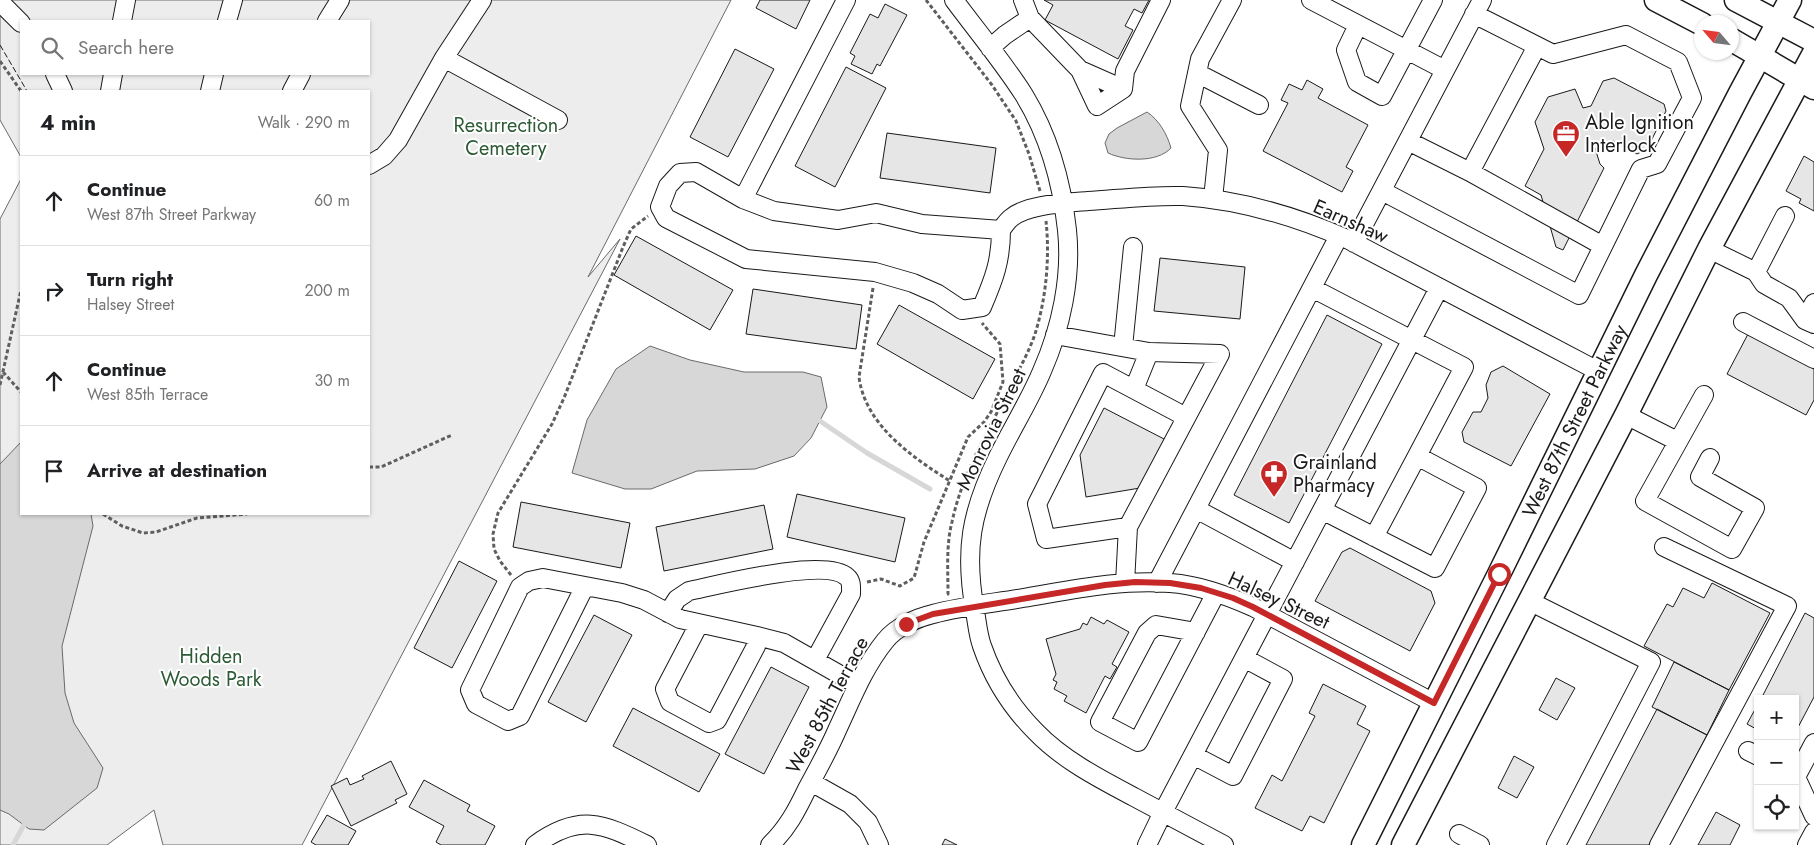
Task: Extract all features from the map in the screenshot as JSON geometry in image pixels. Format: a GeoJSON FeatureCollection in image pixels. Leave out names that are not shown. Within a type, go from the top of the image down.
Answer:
{"type":"FeatureCollection","features":[{"type":"Feature","properties":{"kind":"main road"},"geometry":{"type":"LineString","coordinates":[[1656,0],[1694,20]]}},
{"type":"Feature","properties":{"kind":"main road"},"geometry":{"type":"LineString","coordinates":[[1736,0],[1814,41]]}},
{"type":"Feature","properties":{"kind":"main road","name":"West 87th Street Parkway"},"geometry":{"type":"LineString","coordinates":[[1363,845],[1598,371],[1759,56],[1790,0]]}},
{"type":"Feature","properties":{"kind":"main road"},"geometry":{"type":"LineString","coordinates":[[1739,44],[1807,84]]}},
{"type":"Feature","properties":{"kind":"main road","name":"West 87th Street Parkway"},"geometry":{"type":"LineString","coordinates":[[1403,845],[1626,415],[1709,248],[1807,84],[1814,54]]}},
{"type":"Feature","properties":{"kind":"street"},"geometry":{"type":"LineString","coordinates":[[122,20],[126,0]]}},
{"type":"Feature","properties":{"kind":"street"},"geometry":{"type":"LineString","coordinates":[[227,20],[233,0]]}},
{"type":"Feature","properties":{"kind":"street"},"geometry":{"type":"LineString","coordinates":[[328,20],[340,0]]}},
{"type":"Feature","properties":{"kind":"street"},"geometry":{"type":"LineString","coordinates":[[370,163],[384,156],[398,140],[444,58],[482,0]]}},
{"type":"Feature","properties":{"kind":"street"},"geometry":{"type":"LineString","coordinates":[[743,199],[846,0]]}},
{"type":"Feature","properties":{"kind":"street","name":"Monrovia Street"},"geometry":{"type":"LineString","coordinates":[[954,0],[1024,96],[1042,130],[1056,169],[1067,232],[1067,264],[1062,305],[1055,335],[1042,371],[997,458],[976,508],[970,542],[970,585],[981,644],[994,674],[1014,706],[1036,733],[1065,757],[1114,786],[1224,845]]}},
{"type":"Feature","properties":{"kind":"street"},"geometry":{"type":"LineString","coordinates":[[1023,0],[1030,18],[1080,70],[1097,106],[1123,89]]}},
{"type":"Feature","properties":{"kind":"street"},"geometry":{"type":"LineString","coordinates":[[1123,89],[1124,71],[1161,0]]}},
{"type":"Feature","properties":{"kind":"street"},"geometry":{"type":"LineString","coordinates":[[1213,199],[1218,150],[1190,106],[1200,59],[1232,0]]}},
{"type":"Feature","properties":{"kind":"street"},"geometry":{"type":"LineString","coordinates":[[1311,0],[1445,70]]}},
{"type":"Feature","properties":{"kind":"street"},"geometry":{"type":"LineString","coordinates":[[0,2],[20,22]]}},
{"type":"Feature","properties":{"kind":"street"},"geometry":{"type":"LineString","coordinates":[[1358,25],[1346,50],[1357,82],[1382,96],[1406,50],[1427,2]]}},
{"type":"Feature","properties":{"kind":"street"},"geometry":{"type":"LineString","coordinates":[[1157,582],[1312,288],[1382,191],[1478,7],[1537,46],[1553,54],[1626,35],[1678,62],[1692,98],[1657,164],[1641,169],[1578,295],[1382,191]]}},
{"type":"Feature","properties":{"kind":"street"},"geometry":{"type":"LineString","coordinates":[[990,48],[1030,18]]}},
{"type":"Feature","properties":{"kind":"street"},"geometry":{"type":"LineString","coordinates":[[1470,172],[1537,46]]}},
{"type":"Feature","properties":{"kind":"street"},"geometry":{"type":"LineString","coordinates":[[444,58],[558,120]]}},
{"type":"Feature","properties":{"kind":"street"},"geometry":{"type":"LineString","coordinates":[[1080,70],[1123,89]]}},
{"type":"Feature","properties":{"kind":"street"},"geometry":{"type":"LineString","coordinates":[[1197,73],[1259,104]]}},
{"type":"Feature","properties":{"kind":"street"},"geometry":{"type":"LineString","coordinates":[[55,75],[63,90]]}},
{"type":"Feature","properties":{"kind":"street"},"geometry":{"type":"LineString","coordinates":[[110,90],[113,75]]}},
{"type":"Feature","properties":{"kind":"street"},"geometry":{"type":"LineString","coordinates":[[210,90],[214,75]]}},
{"type":"Feature","properties":{"kind":"street"},"geometry":{"type":"LineString","coordinates":[[293,90],[300,75]]}},
{"type":"Feature","properties":{"kind":"street"},"geometry":{"type":"LineString","coordinates":[[1408,141],[1470,172],[1603,246]]}},
{"type":"Feature","properties":{"kind":"street"},"geometry":{"type":"LineString","coordinates":[[696,172],[743,199],[774,211],[838,220],[876,213],[922,224],[1001,230],[1001,251],[994,280],[982,307],[962,310],[938,294],[913,283],[875,272],[746,259],[666,218],[660,207],[668,186],[680,173],[696,172]]}},
{"type":"Feature","properties":{"kind":"street","name":"Earnshaw"},"geometry":{"type":"LineString","coordinates":[[1001,230],[1012,217],[1028,209],[1137,197],[1182,196],[1213,199],[1266,210],[1323,228],[1347,239],[1598,371]]}},
{"type":"Feature","properties":{"kind":"street"},"geometry":{"type":"LineString","coordinates":[[1756,272],[1785,216]]}},
{"type":"Feature","properties":{"kind":"street"},"geometry":{"type":"LineString","coordinates":[[1123,347],[1133,247]]}},
{"type":"Feature","properties":{"kind":"street"},"geometry":{"type":"LineString","coordinates":[[1709,248],[1756,272],[1764,284],[1790,298],[1809,322]]}},
{"type":"Feature","properties":{"kind":"street"},"geometry":{"type":"LineString","coordinates":[[1312,288],[1464,367],[1374,537]]}},
{"type":"Feature","properties":{"kind":"street"},"geometry":{"type":"LineString","coordinates":[[1147,845],[1439,288]]}},
{"type":"Feature","properties":{"kind":"street"},"geometry":{"type":"LineString","coordinates":[[1809,322],[1814,303]]}},
{"type":"Feature","properties":{"kind":"street"},"geometry":{"type":"LineString","coordinates":[[1743,322],[1814,359]]}},
{"type":"Feature","properties":{"kind":"street"},"geometry":{"type":"LineString","coordinates":[[1055,335],[1149,352],[1220,354],[1128,527],[1125,583]]}},
{"type":"Feature","properties":{"kind":"street"},"geometry":{"type":"LineString","coordinates":[[1134,389],[1149,352]]}},
{"type":"Feature","properties":{"kind":"street"},"geometry":{"type":"LineString","coordinates":[[1128,527],[1046,540],[1037,504],[1103,373],[1186,417]]}},
{"type":"Feature","properties":{"kind":"street"},"geometry":{"type":"LineString","coordinates":[[1704,395],[1645,501],[1732,549],[1755,508],[1700,477],[1710,458]]}},
{"type":"Feature","properties":{"kind":"street"},"geometry":{"type":"LineString","coordinates":[[1626,415],[1678,441]]}},
{"type":"Feature","properties":{"kind":"street"},"geometry":{"type":"LineString","coordinates":[[1322,510],[1435,568],[1477,488],[1417,456]]}},
{"type":"Feature","properties":{"kind":"street"},"geometry":{"type":"LineString","coordinates":[[1196,509],[1295,562]]}},
{"type":"Feature","properties":{"kind":"street"},"geometry":{"type":"LineString","coordinates":[[1659,845],[1787,606],[1664,547]]}},
{"type":"Feature","properties":{"kind":"street"},"geometry":{"type":"LineString","coordinates":[[668,612],[677,599],[689,591],[793,570],[819,569],[839,572],[847,577],[852,585],[851,594],[815,660]]}},
{"type":"Feature","properties":{"kind":"street"},"geometry":{"type":"LineString","coordinates":[[585,586],[520,716],[508,721],[476,704],[470,690],[520,587],[529,581],[543,578],[622,593],[644,600],[680,619],[784,642],[858,685]]}},
{"type":"Feature","properties":{"kind":"street","name":"Halsey Street"},"geometry":{"type":"LineString","coordinates":[[974,607],[1125,583],[1157,582],[1201,588],[1233,598],[1268,615],[1434,703]]}},
{"type":"Feature","properties":{"kind":"street"},"geometry":{"type":"LineString","coordinates":[[1196,632],[1156,626],[1147,633],[1100,722],[1138,742],[1196,632],[1216,593]]}},
{"type":"Feature","properties":{"kind":"street"},"geometry":{"type":"LineString","coordinates":[[1529,601],[1652,662],[1556,845]]}},
{"type":"Feature","properties":{"kind":"street","name":"West 85th Terrace"},"geometry":{"type":"LineString","coordinates":[[770,845],[789,823],[872,657],[886,639],[906,624],[933,614],[974,607]]}},
{"type":"Feature","properties":{"kind":"street"},"geometry":{"type":"LineString","coordinates":[[700,624],[665,689],[670,702],[709,723],[717,720],[756,646],[757,636]]}},
{"type":"Feature","properties":{"kind":"street"},"geometry":{"type":"LineString","coordinates":[[1193,755],[1233,776],[1284,679],[1244,658]]}},
{"type":"Feature","properties":{"kind":"street"},"geometry":{"type":"LineString","coordinates":[[1799,770],[1814,743]]}},
{"type":"Feature","properties":{"kind":"street"},"geometry":{"type":"LineString","coordinates":[[811,782],[850,804],[868,822],[879,845]]}},
{"type":"Feature","properties":{"kind":"street"},"geometry":{"type":"LineString","coordinates":[[1799,782],[1814,816]]}},
{"type":"Feature","properties":{"kind":"street"},"geometry":{"type":"LineString","coordinates":[[535,845],[552,832],[566,827],[595,824],[616,830],[647,845]]}},
{"type":"Feature","properties":{"kind":"street"},"geometry":{"type":"LineString","coordinates":[[1807,845],[1814,832]]}},
{"type":"Feature","properties":{"kind":"path"},"geometry":{"type":"LineString","coordinates":[[926,0],[992,85],[1016,121],[1029,154],[1044,207],[1046,253],[1044,293],[1035,335],[979,449],[964,484],[952,522],[948,551],[948,594],[940,596]]}},
{"type":"Feature","properties":{"kind":"path"},"geometry":{"type":"LineString","coordinates":[[0,61],[20,90]]}},
{"type":"Feature","properties":{"kind":"path"},"geometry":{"type":"LineString","coordinates":[[520,587],[500,561],[494,549],[493,534],[498,513],[506,496],[536,452],[560,407],[631,229],[660,207]]}},
{"type":"Feature","properties":{"kind":"path"},"geometry":{"type":"LineString","coordinates":[[875,272],[859,377],[860,388],[879,426],[924,464],[950,481]]}},
{"type":"Feature","properties":{"kind":"path"},"geometry":{"type":"LineString","coordinates":[[0,385],[20,295]]}},
{"type":"Feature","properties":{"kind":"path"},"geometry":{"type":"LineString","coordinates":[[852,585],[881,579],[900,586],[914,578],[924,542],[968,437],[984,422],[1003,382],[1000,344],[971,309]]}},
{"type":"Feature","properties":{"kind":"path"},"geometry":{"type":"LineString","coordinates":[[3,372],[20,391]]}},
{"type":"Feature","properties":{"kind":"path"},"geometry":{"type":"LineString","coordinates":[[370,468],[381,467],[452,435]]}},
{"type":"Feature","properties":{"kind":"path"},"geometry":{"type":"LineString","coordinates":[[106,515],[122,526],[143,534],[156,532],[197,518],[234,515]]}},
{"type":"Feature","properties":{"kind":"shaded area"},"geometry":{"type":"Polygon","coordinates":[[[0,0],[731,0],[588,277],[620,239],[302,845],[163,845],[154,810],[107,845],[0,845],[0,219],[20,181],[20,515],[370,515],[370,90],[20,90],[20,155],[0,120],[0,0]]]}},
{"type":"Feature","properties":{"kind":"shaded area"},"geometry":{"type":"Polygon","coordinates":[[[1147,112],[1162,128],[1171,148],[1158,156],[1141,159],[1123,158],[1108,153],[1105,143],[1109,134],[1147,112]]]}},
{"type":"Feature","properties":{"kind":"shaded area"},"geometry":{"type":"Polygon","coordinates":[[[650,346],[690,360],[744,372],[803,372],[821,377],[827,407],[811,438],[794,456],[755,469],[697,471],[651,489],[625,489],[572,473],[587,420],[616,369],[650,346]]]}},
{"type":"Feature","properties":{"kind":"shaded area"},"geometry":{"type":"Polygon","coordinates":[[[20,443],[20,515],[91,515],[93,526],[62,646],[65,693],[74,723],[103,768],[97,788],[44,830],[29,829],[9,814],[0,810],[0,464],[20,443]]]}},
{"type":"Feature","properties":{"kind":"building"},"geometry":{"type":"Polygon","coordinates":[[[760,0],[810,0],[796,29],[756,8],[760,0]]]}},
{"type":"Feature","properties":{"kind":"building"},"geometry":{"type":"Polygon","coordinates":[[[1044,0],[1149,0],[1142,13],[1134,9],[1125,26],[1133,30],[1118,59],[1045,20],[1053,5],[1044,0]]]}},
{"type":"Feature","properties":{"kind":"building"},"geometry":{"type":"Polygon","coordinates":[[[885,4],[907,15],[880,66],[877,64],[872,74],[851,64],[855,56],[850,53],[870,14],[878,18],[885,4]]]}},
{"type":"Feature","properties":{"kind":"building"},"geometry":{"type":"Polygon","coordinates":[[[735,49],[774,69],[728,157],[690,137],[735,49]]]}},
{"type":"Feature","properties":{"kind":"building"},"geometry":{"type":"Polygon","coordinates":[[[846,67],[886,88],[835,187],[795,166],[846,67]]]}},
{"type":"Feature","properties":{"kind":"building"},"geometry":{"type":"Polygon","coordinates":[[[1614,78],[1664,104],[1666,111],[1647,149],[1637,154],[1613,141],[1594,145],[1600,164],[1604,168],[1563,250],[1556,247],[1541,195],[1525,186],[1544,149],[1535,122],[1548,97],[1575,89],[1583,108],[1591,106],[1603,81],[1614,78]]]}},
{"type":"Feature","properties":{"kind":"building"},"geometry":{"type":"Polygon","coordinates":[[[1307,80],[1323,89],[1318,98],[1368,125],[1346,167],[1353,171],[1342,192],[1263,151],[1288,103],[1281,100],[1289,84],[1302,90],[1307,80]]]}},
{"type":"Feature","properties":{"kind":"building"},"geometry":{"type":"Polygon","coordinates":[[[887,133],[996,148],[990,193],[880,178],[887,133]]]}},
{"type":"Feature","properties":{"kind":"building"},"geometry":{"type":"Polygon","coordinates":[[[1804,156],[1814,162],[1814,211],[1799,203],[1801,199],[1786,191],[1804,156]]]}},
{"type":"Feature","properties":{"kind":"building"},"geometry":{"type":"Polygon","coordinates":[[[636,236],[733,290],[710,330],[614,275],[636,236]]]}},
{"type":"Feature","properties":{"kind":"building"},"geometry":{"type":"Polygon","coordinates":[[[1160,258],[1245,267],[1240,319],[1154,311],[1160,258]]]}},
{"type":"Feature","properties":{"kind":"building"},"geometry":{"type":"Polygon","coordinates":[[[753,289],[862,305],[856,349],[746,334],[753,289]]]}},
{"type":"Feature","properties":{"kind":"building"},"geometry":{"type":"Polygon","coordinates":[[[899,305],[995,359],[973,399],[877,344],[899,305]]]}},
{"type":"Feature","properties":{"kind":"building"},"geometry":{"type":"Polygon","coordinates":[[[1327,315],[1382,344],[1289,523],[1234,495],[1327,315]]]}},
{"type":"Feature","properties":{"kind":"building"},"geometry":{"type":"Polygon","coordinates":[[[1748,334],[1814,369],[1814,400],[1806,415],[1727,374],[1748,334]]]}},
{"type":"Feature","properties":{"kind":"building"},"geometry":{"type":"Polygon","coordinates":[[[1503,366],[1550,394],[1511,466],[1464,442],[1462,432],[1473,412],[1481,412],[1488,398],[1486,385],[1491,372],[1503,366]]]}},
{"type":"Feature","properties":{"kind":"building"},"geometry":{"type":"Polygon","coordinates":[[[1104,408],[1166,440],[1140,488],[1086,497],[1080,455],[1104,408]]]}},
{"type":"Feature","properties":{"kind":"building"},"geometry":{"type":"Polygon","coordinates":[[[797,494],[905,518],[895,562],[787,537],[797,494]]]}},
{"type":"Feature","properties":{"kind":"building"},"geometry":{"type":"Polygon","coordinates":[[[521,502],[630,523],[621,568],[513,547],[521,502]]]}},
{"type":"Feature","properties":{"kind":"building"},"geometry":{"type":"Polygon","coordinates":[[[764,505],[773,549],[664,571],[656,527],[764,505]]]}},
{"type":"Feature","properties":{"kind":"building"},"geometry":{"type":"Polygon","coordinates":[[[1350,548],[1431,591],[1435,603],[1410,651],[1315,601],[1342,552],[1350,548]]]}},
{"type":"Feature","properties":{"kind":"building"},"geometry":{"type":"Polygon","coordinates":[[[459,561],[497,581],[452,668],[414,648],[459,561]]]}},
{"type":"Feature","properties":{"kind":"building"},"geometry":{"type":"Polygon","coordinates":[[[1712,583],[1770,613],[1729,690],[1644,646],[1667,604],[1673,607],[1683,588],[1704,598],[1712,583]]]}},
{"type":"Feature","properties":{"kind":"building"},"geometry":{"type":"Polygon","coordinates":[[[1805,613],[1814,618],[1814,697],[1799,725],[1799,695],[1763,695],[1805,613]]]}},
{"type":"Feature","properties":{"kind":"building"},"geometry":{"type":"Polygon","coordinates":[[[594,615],[632,635],[586,722],[548,702],[594,615]]]}},
{"type":"Feature","properties":{"kind":"building"},"geometry":{"type":"Polygon","coordinates":[[[1091,617],[1104,624],[1107,620],[1129,632],[1112,664],[1117,667],[1110,679],[1105,676],[1086,713],[1064,701],[1067,696],[1054,689],[1057,682],[1053,680],[1056,674],[1046,639],[1080,629],[1083,623],[1087,625],[1091,617]]]}},
{"type":"Feature","properties":{"kind":"building"},"geometry":{"type":"Polygon","coordinates":[[[1674,662],[1729,690],[1707,735],[1652,707],[1674,662]]]}},
{"type":"Feature","properties":{"kind":"building"},"geometry":{"type":"Polygon","coordinates":[[[771,667],[809,687],[764,774],[725,754],[771,667]]]}},
{"type":"Feature","properties":{"kind":"building"},"geometry":{"type":"Polygon","coordinates":[[[1556,678],[1575,688],[1557,720],[1539,710],[1556,678]]]}},
{"type":"Feature","properties":{"kind":"building"},"geometry":{"type":"Polygon","coordinates":[[[1323,684],[1366,706],[1357,724],[1370,731],[1324,823],[1310,816],[1302,831],[1255,808],[1272,775],[1282,781],[1315,716],[1309,713],[1323,684]]]}},
{"type":"Feature","properties":{"kind":"building"},"geometry":{"type":"Polygon","coordinates":[[[633,708],[720,754],[699,792],[613,746],[633,708]]]}},
{"type":"Feature","properties":{"kind":"building"},"geometry":{"type":"Polygon","coordinates":[[[1657,709],[1707,735],[1649,845],[1586,845],[1657,709]]]}},
{"type":"Feature","properties":{"kind":"building"},"geometry":{"type":"Polygon","coordinates":[[[1754,711],[1754,728],[1747,724],[1754,711]]]}},
{"type":"Feature","properties":{"kind":"building"},"geometry":{"type":"Polygon","coordinates":[[[1514,756],[1534,767],[1517,798],[1498,788],[1514,756]]]}},
{"type":"Feature","properties":{"kind":"building"},"geometry":{"type":"Polygon","coordinates":[[[391,761],[407,794],[395,800],[397,803],[351,826],[331,786],[347,778],[350,785],[364,779],[362,776],[391,761]]]}},
{"type":"Feature","properties":{"kind":"building"},"geometry":{"type":"Polygon","coordinates":[[[424,780],[470,805],[467,811],[495,826],[485,845],[441,845],[436,842],[444,826],[409,807],[424,780]]]}},
{"type":"Feature","properties":{"kind":"building"},"geometry":{"type":"Polygon","coordinates":[[[1716,812],[1740,825],[1730,845],[1698,845],[1716,812]]]}},
{"type":"Feature","properties":{"kind":"building"},"geometry":{"type":"Polygon","coordinates":[[[327,815],[356,831],[348,845],[316,845],[311,842],[327,815]]]}},
{"type":"Feature","properties":{"kind":"building"},"geometry":{"type":"Polygon","coordinates":[[[945,839],[957,845],[942,845],[945,839]]]}},
{"type":"Feature","properties":{"kind":"waterway"},"geometry":{"type":"LineString","coordinates":[[820,421],[867,453],[930,489]]}},
{"type":"Feature","properties":{"kind":"waterway"},"geometry":{"type":"LineString","coordinates":[[13,845],[26,821]]}},
{"type":"Feature","properties":{"kind":"fence"},"geometry":{"type":"LineString","coordinates":[[0,45],[26,90]]}},
{"type":"Feature","properties":{"kind":"place","name":"Able Ignition Interlock"},"geometry":{"type":"Point","coordinates":[1566,158]}},
{"type":"Feature","properties":{"kind":"place","name":"Grainland Pharmacy"},"geometry":{"type":"Point","coordinates":[1274,498]}},
{"type":"Feature","properties":{"kind":"route"},"geometry":{"type":"LineString","coordinates":[[906,624],[933,614],[1105,585],[1135,582],[1170,583],[1201,588],[1233,598],[1253,607],[1434,703],[1499,574]]}},
{"type":"Feature","properties":{"kind":"park label","name":"Resurrection Cemetery"},"geometry":{"type":"Point","coordinates":[506,136]}},
{"type":"Feature","properties":{"kind":"park label","name":"Hidden Woods Park"},"geometry":{"type":"Point","coordinates":[211,668]}}]}
